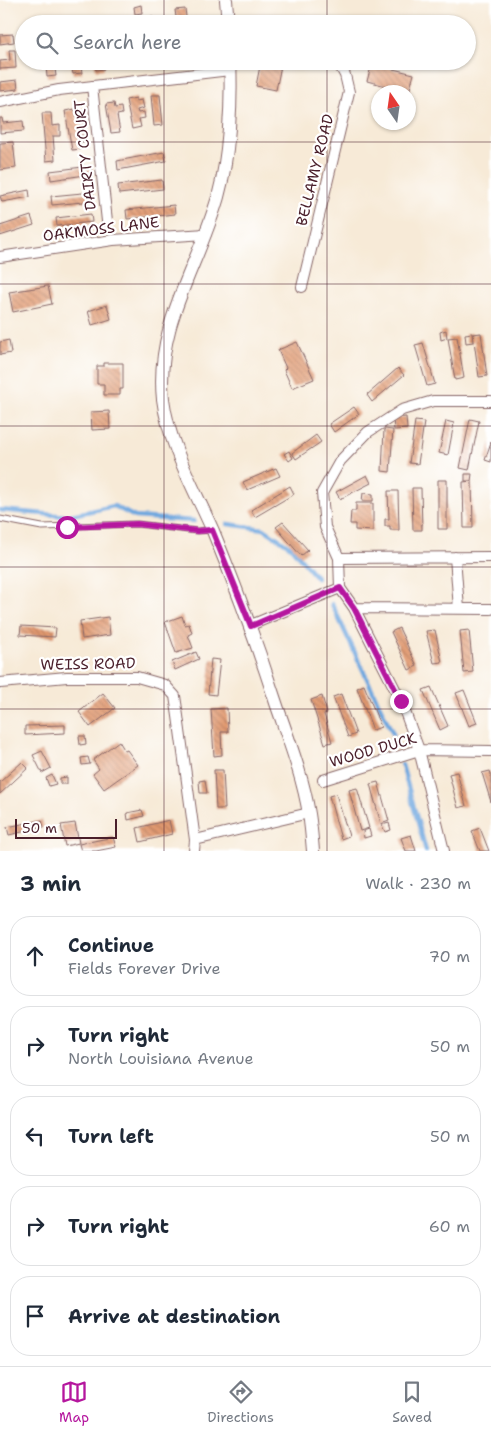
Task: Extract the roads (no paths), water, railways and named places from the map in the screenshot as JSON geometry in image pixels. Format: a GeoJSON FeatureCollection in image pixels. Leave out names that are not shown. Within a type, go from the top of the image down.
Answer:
{"type":"FeatureCollection","features":[{"type":"Feature","properties":{"kind":"street"},"geometry":{"type":"LineString","coordinates":[[226,0],[227,15]]}},
{"type":"Feature","properties":{"kind":"street"},"geometry":{"type":"LineString","coordinates":[[0,102],[58,90],[202,70]]}},
{"type":"Feature","properties":{"kind":"street"},"geometry":{"type":"LineString","coordinates":[[230,70],[227,146],[218,196],[206,234],[168,330],[163,357],[162,384],[168,420],[178,456],[212,530],[251,626],[299,774],[309,813],[313,851]]}},
{"type":"Feature","properties":{"kind":"street","name":"BELLAMY ROAD"},"geometry":{"type":"LineString","coordinates":[[302,287],[349,92],[342,70]]}},
{"type":"Feature","properties":{"kind":"street","name":"DAIRTY COURT"},"geometry":{"type":"LineString","coordinates":[[92,86],[107,221]]}},
{"type":"Feature","properties":{"kind":"street","name":"OAKMOSS LANE"},"geometry":{"type":"LineString","coordinates":[[0,257],[113,240],[206,234]]}},
{"type":"Feature","properties":{"kind":"street"},"geometry":{"type":"LineString","coordinates":[[444,851],[419,750],[401,701],[354,608],[340,588],[339,558],[325,528],[322,493],[340,461],[368,432],[402,410],[433,401],[491,401]]}},
{"type":"Feature","properties":{"kind":"street"},"geometry":{"type":"LineString","coordinates":[[455,557],[459,609]]}},
{"type":"Feature","properties":{"kind":"street"},"geometry":{"type":"LineString","coordinates":[[339,558],[491,557]]}},
{"type":"Feature","properties":{"kind":"street"},"geometry":{"type":"LineString","coordinates":[[251,626],[340,588]]}},
{"type":"Feature","properties":{"kind":"street"},"geometry":{"type":"LineString","coordinates":[[354,608],[491,608]]}},
{"type":"Feature","properties":{"kind":"street","name":"WEISS ROAD"},"geometry":{"type":"LineString","coordinates":[[0,683],[67,678],[137,677],[165,684],[174,696],[177,709],[195,840]]}},
{"type":"Feature","properties":{"kind":"street","name":"WOOD DUCK"},"geometry":{"type":"LineString","coordinates":[[323,780],[419,750],[491,751]]}},
{"type":"Feature","properties":{"kind":"street"},"geometry":{"type":"LineString","coordinates":[[194,851],[195,840],[309,813]]}},
{"type":"Feature","properties":{"kind":"lane"},"geometry":{"type":"LineString","coordinates":[[0,519],[42,527],[137,524],[197,531],[212,530]]}},
{"type":"Feature","properties":{"kind":"waterway"},"geometry":{"type":"LineString","coordinates":[[0,510],[67,516],[114,506],[135,517],[194,521]]}},
{"type":"Feature","properties":{"kind":"waterway"},"geometry":{"type":"LineString","coordinates":[[228,524],[264,529],[291,547],[317,578]]}},
{"type":"Feature","properties":{"kind":"waterway"},"geometry":{"type":"LineString","coordinates":[[332,604],[393,734]]}},
{"type":"Feature","properties":{"kind":"waterway"},"geometry":{"type":"LineString","coordinates":[[402,765],[426,851]]}}]}
